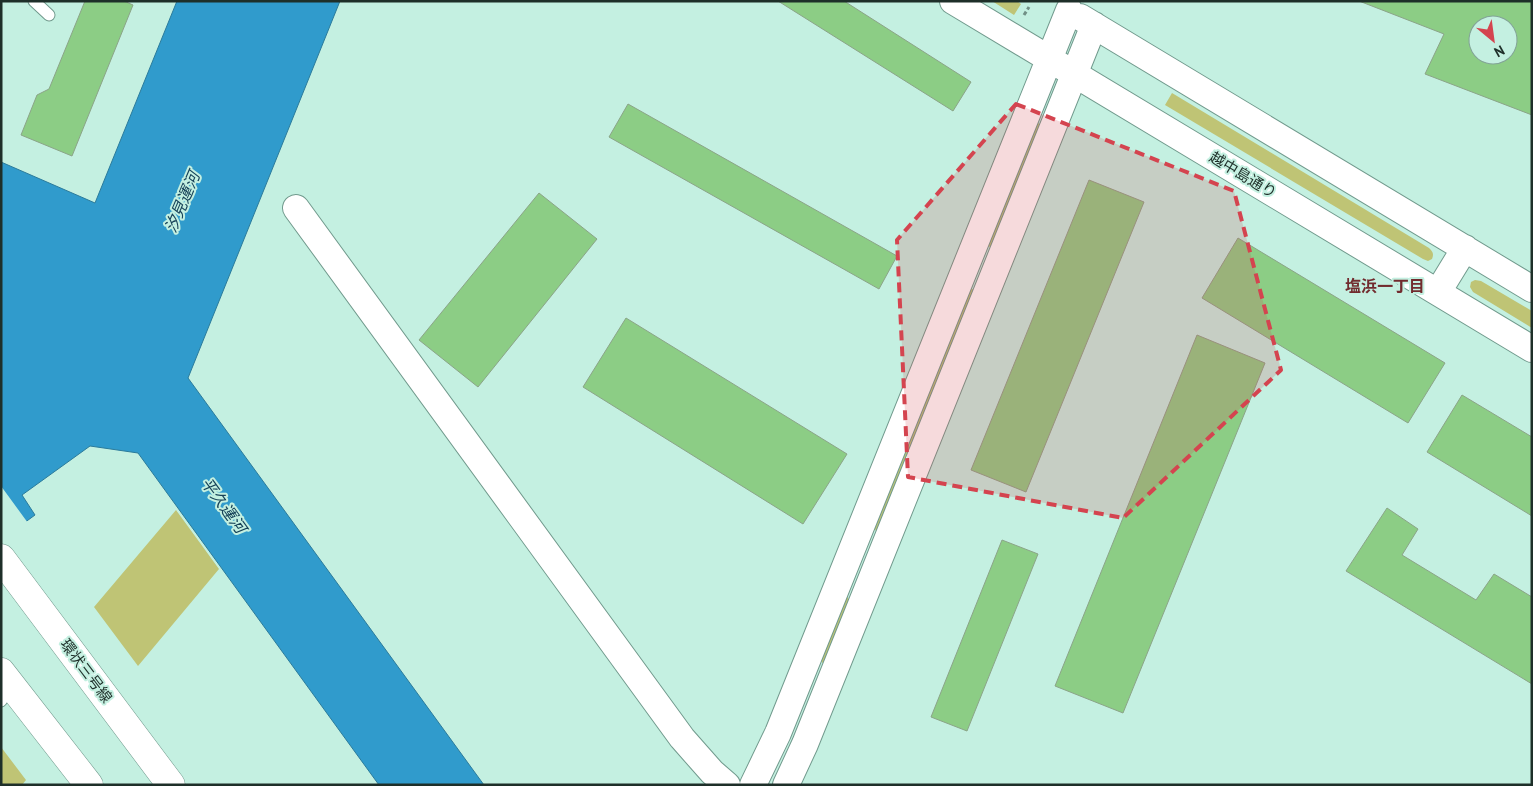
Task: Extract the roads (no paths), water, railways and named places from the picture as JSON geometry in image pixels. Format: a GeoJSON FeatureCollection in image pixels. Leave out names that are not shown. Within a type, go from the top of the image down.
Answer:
{"type":"FeatureCollection","features":[{"type":"Feature","properties":{"kind":"main road","name":"環状三号線"},"geometry":{"type":"LineString","coordinates":[[3,560],[149,773],[171,785]]}},
{"type":"Feature","properties":{"kind":"main road"},"geometry":{"type":"LineString","coordinates":[[5,686],[89,785]]}},
{"type":"Feature","properties":{"kind":"street","name":"越中島通り"},"geometry":{"type":"LineString","coordinates":[[953,1],[1532,349]]}},
{"type":"Feature","properties":{"kind":"street"},"geometry":{"type":"LineString","coordinates":[[753,785],[778,733],[1049,58],[1061,6],[1532,289]]}},
{"type":"Feature","properties":{"kind":"street"},"geometry":{"type":"LineString","coordinates":[[786,785],[813,726],[1094,25]]}},
{"type":"Feature","properties":{"kind":"street"},"geometry":{"type":"LineString","coordinates":[[296,208],[682,738],[712,772],[727,785]]}},
{"type":"Feature","properties":{"kind":"street"},"geometry":{"type":"LineString","coordinates":[[1438,292],[1465,248]]}},
{"type":"Feature","properties":{"kind":"lane"},"geometry":{"type":"LineString","coordinates":[[34,1],[49,15]]}},
{"type":"Feature","properties":{"kind":"water"},"geometry":{"type":"Polygon","coordinates":[[[177,1],[340,1],[188,378],[484,785],[379,785],[138,453],[90,446],[22,495],[35,515],[20,526],[1,556],[1,162],[95,203],[177,1]]]}},
{"type":"Feature","properties":{"kind":"district","name":"塩浜一丁目"},"geometry":{"type":"Point","coordinates":[1385,286]}},
{"type":"Feature","properties":{"kind":"water label","name":"汐見運河"},"geometry":{"type":"Point","coordinates":[182,202]}},
{"type":"Feature","properties":{"kind":"water label","name":"平久運河"},"geometry":{"type":"Point","coordinates":[224,505]}}]}
